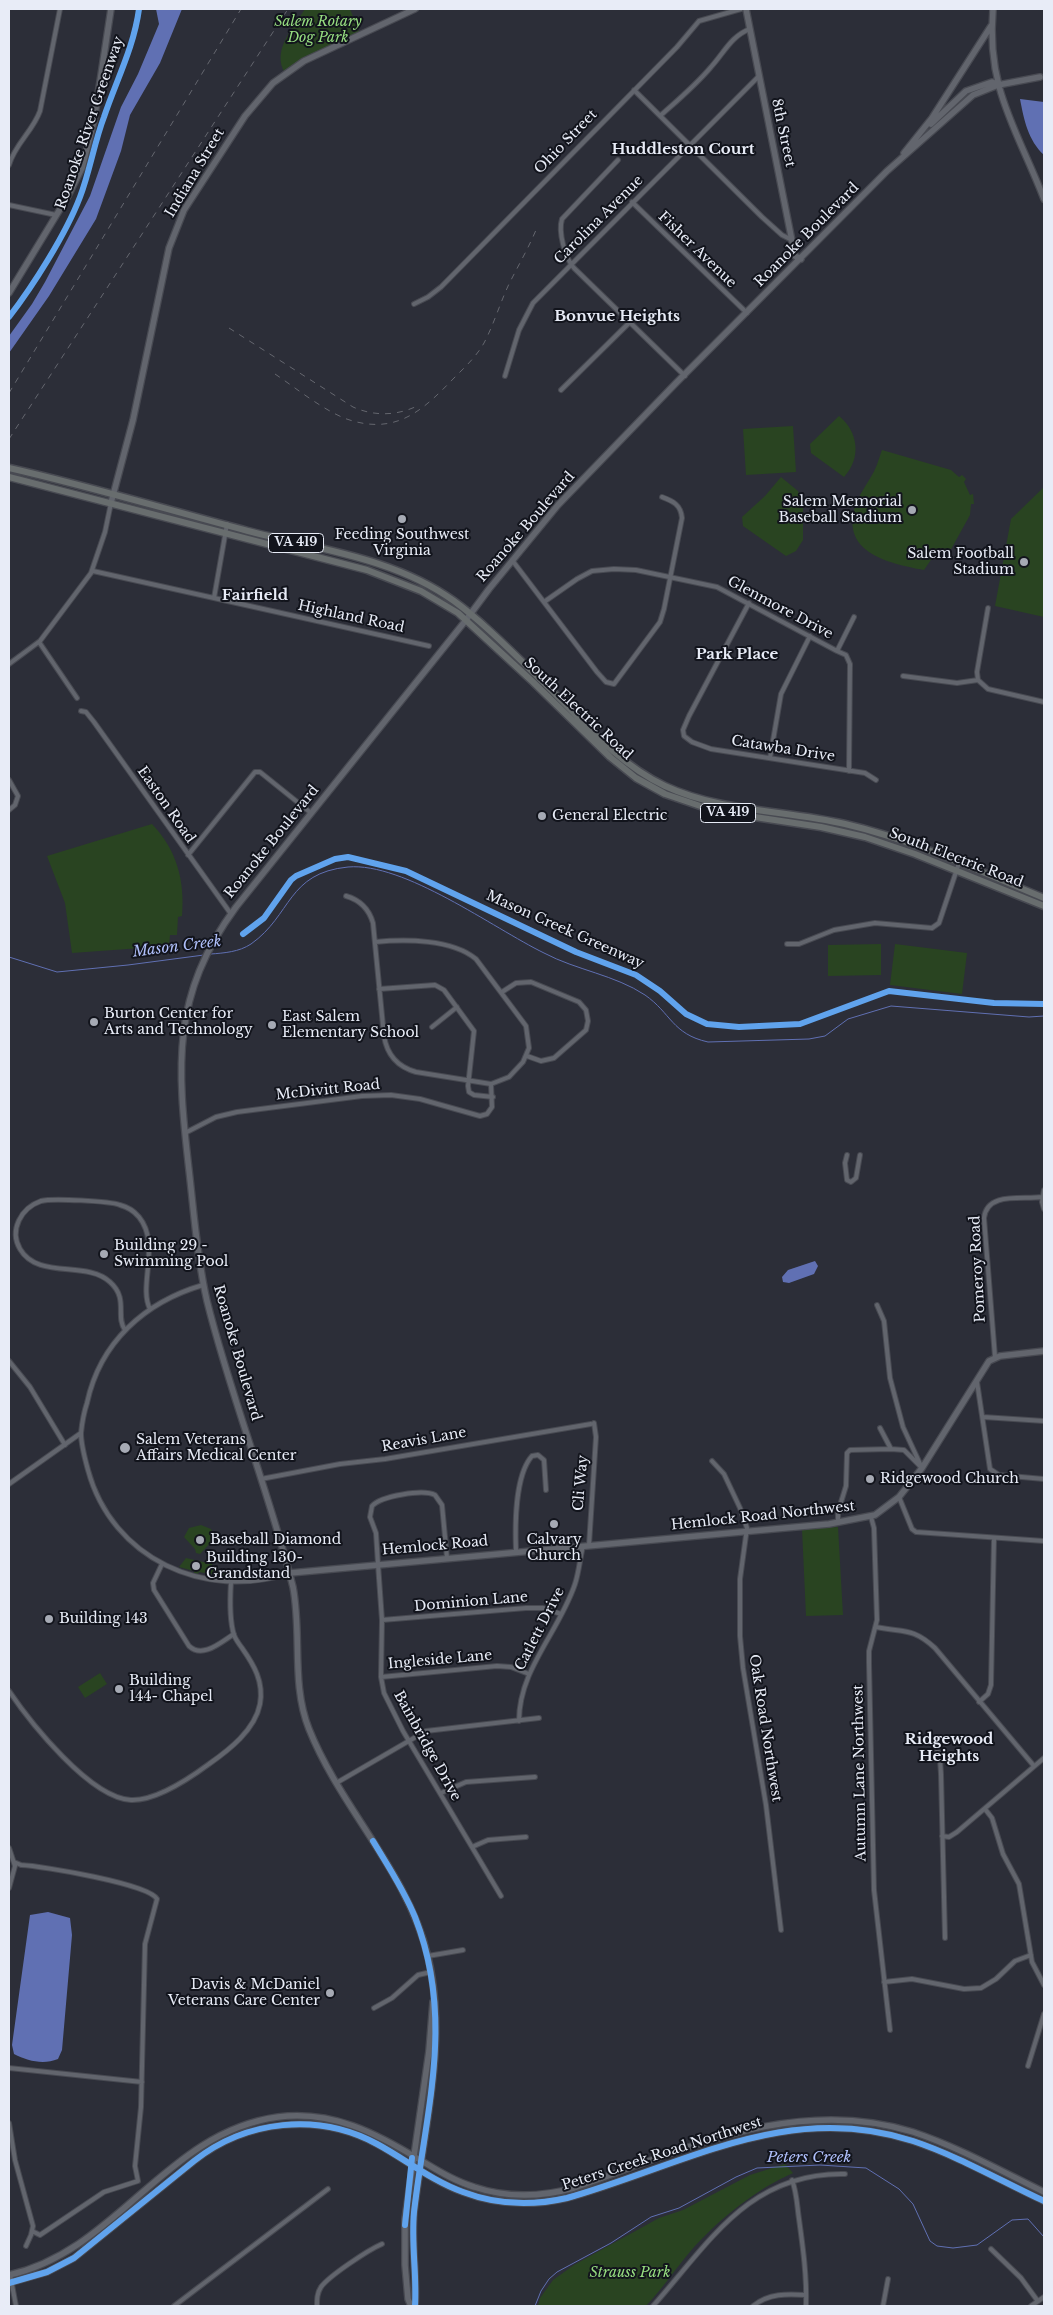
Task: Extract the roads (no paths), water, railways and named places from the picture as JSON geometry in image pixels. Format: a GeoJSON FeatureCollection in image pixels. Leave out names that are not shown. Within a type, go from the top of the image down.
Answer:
{"type":"FeatureCollection","features":[{"type":"Feature","properties":{"kind":"main road"},"geometry":{"type":"LineString","coordinates":[[9,293],[77,178],[88,147],[111,9]]}},
{"type":"Feature","properties":{"kind":"main road","name":"Indiana Street"},"geometry":{"type":"LineString","coordinates":[[111,503],[134,418],[169,248],[184,210],[245,116],[273,83],[304,61],[415,9]]}},
{"type":"Feature","properties":{"kind":"main road","name":"8th Street"},"geometry":{"type":"LineString","coordinates":[[746,9],[795,256],[801,259]]}},
{"type":"Feature","properties":{"kind":"main road"},"geometry":{"type":"LineString","coordinates":[[993,9],[992,48],[998,85],[1005,110],[1044,199]]}},
{"type":"Feature","properties":{"kind":"main road"},"geometry":{"type":"LineString","coordinates":[[894,164],[923,130],[992,25]]}},
{"type":"Feature","properties":{"kind":"main road"},"geometry":{"type":"LineString","coordinates":[[923,130],[966,91],[992,82],[998,85],[1042,76]]}},
{"type":"Feature","properties":{"kind":"main road","name":"Roanoke Boulevard"},"geometry":{"type":"LineString","coordinates":[[434,1994],[428,1956],[408,1901],[315,1742],[302,1709],[299,1683],[298,1618],[290,1572],[204,1285],[181,1094],[180,1052],[189,999],[206,953],[231,914],[512,560],[558,505],[670,389],[894,164],[967,99],[998,85]]}},
{"type":"Feature","properties":{"kind":"main road","name":"VA 419"},"geometry":{"type":"LineString","coordinates":[[9,468],[113,493]]}},
{"type":"Feature","properties":{"kind":"main road","name":"VA 419"},"geometry":{"type":"LineString","coordinates":[[9,477],[111,503]]}},
{"type":"Feature","properties":{"kind":"main road","name":"South Electric Road"},"geometry":{"type":"LineString","coordinates":[[113,493],[369,561],[396,570],[442,593],[470,614],[538,677],[614,753],[640,772],[665,786],[718,804],[810,817],[849,825],[897,839],[1044,898]]}},
{"type":"Feature","properties":{"kind":"main road","name":"South Electric Road"},"geometry":{"type":"LineString","coordinates":[[111,503],[388,577],[433,597],[466,620],[610,757],[636,778],[665,794],[715,811],[821,826],[865,837],[955,870],[1044,906]]}},
{"type":"Feature","properties":{"kind":"main road"},"geometry":{"type":"LineString","coordinates":[[995,1357],[1044,1351]]}},
{"type":"Feature","properties":{"kind":"main road","name":"Hemlock Road Northwest"},"geometry":{"type":"LineString","coordinates":[[586,1546],[838,1523],[871,1517],[882,1511],[899,1497],[922,1468],[976,1379],[986,1364],[995,1357]]}},
{"type":"Feature","properties":{"kind":"main road","name":"Hemlock Road"},"geometry":{"type":"LineString","coordinates":[[290,1572],[586,1546]]}},
{"type":"Feature","properties":{"kind":"main road"},"geometry":{"type":"LineString","coordinates":[[411,2306],[406,2286],[404,2241],[411,2164],[426,2071],[434,1994]]}},
{"type":"Feature","properties":{"kind":"main road"},"geometry":{"type":"LineString","coordinates":[[415,2306],[413,2234],[419,2169],[434,2072],[437,2031],[434,1994]]}},
{"type":"Feature","properties":{"kind":"main road","name":"Peters Creek Road Northwest"},"geometry":{"type":"LineString","coordinates":[[9,2274],[35,2268],[70,2251],[201,2145],[226,2131],[252,2122],[296,2116],[338,2120],[372,2132],[457,2181],[480,2189],[511,2195],[547,2194],[574,2188],[747,2129],[786,2122],[832,2119],[884,2125],[921,2135],[1044,2192]]}},
{"type":"Feature","properties":{"kind":"main road","name":"Peters Creek Road Northwest"},"geometry":{"type":"LineString","coordinates":[[10,2283],[47,2272],[74,2258],[201,2156],[230,2139],[255,2130],[294,2124],[337,2128],[363,2137],[452,2188],[478,2197],[507,2203],[537,2203],[577,2196],[761,2134],[804,2128],[840,2128],[894,2136],[935,2149],[1044,2202]]}},
{"type":"Feature","properties":{"kind":"street"},"geometry":{"type":"LineString","coordinates":[[9,165],[18,146],[34,125],[40,111],[60,9]]}},
{"type":"Feature","properties":{"kind":"street","name":"Ohio Street"},"geometry":{"type":"LineString","coordinates":[[414,304],[428,297],[441,287],[700,21],[741,9]]}},
{"type":"Feature","properties":{"kind":"street"},"geometry":{"type":"LineString","coordinates":[[660,116],[711,67],[739,34],[750,30]]}},
{"type":"Feature","properties":{"kind":"street","name":"Carolina Avenue"},"geometry":{"type":"LineString","coordinates":[[505,376],[524,316],[533,303],[759,76]]}},
{"type":"Feature","properties":{"kind":"street"},"geometry":{"type":"LineString","coordinates":[[634,90],[782,235],[792,240]]}},
{"type":"Feature","properties":{"kind":"street"},"geometry":{"type":"LineString","coordinates":[[618,160],[562,219],[567,256],[571,264],[685,376]]}},
{"type":"Feature","properties":{"kind":"street","name":"Fisher Avenue"},"geometry":{"type":"LineString","coordinates":[[632,202],[747,313]]}},
{"type":"Feature","properties":{"kind":"street"},"geometry":{"type":"LineString","coordinates":[[9,205],[56,215]]}},
{"type":"Feature","properties":{"kind":"street"},"geometry":{"type":"LineString","coordinates":[[561,390],[630,322]]}},
{"type":"Feature","properties":{"kind":"street"},"geometry":{"type":"LineString","coordinates":[[512,560],[597,672],[608,684],[618,681],[660,622],[671,577],[682,514],[676,504],[662,497]]}},
{"type":"Feature","properties":{"kind":"street"},"geometry":{"type":"LineString","coordinates":[[9,664],[39,642],[92,571],[111,503]]}},
{"type":"Feature","properties":{"kind":"street"},"geometry":{"type":"LineString","coordinates":[[214,598],[227,524]]}},
{"type":"Feature","properties":{"kind":"street","name":"Glenmore Drive"},"geometry":{"type":"LineString","coordinates":[[544,602],[576,579],[592,571],[625,569],[717,587],[837,650]]}},
{"type":"Feature","properties":{"kind":"street","name":"Highland Road"},"geometry":{"type":"LineString","coordinates":[[92,571],[429,646]]}},
{"type":"Feature","properties":{"kind":"street","name":"Catawba Drive"},"geometry":{"type":"LineString","coordinates":[[749,603],[689,716],[683,730],[686,738],[711,749],[865,773],[876,780]]}},
{"type":"Feature","properties":{"kind":"street"},"geometry":{"type":"LineString","coordinates":[[988,608],[976,672],[978,680],[988,689],[1044,702]]}},
{"type":"Feature","properties":{"kind":"street"},"geometry":{"type":"LineString","coordinates":[[849,771],[850,664],[846,656],[837,650],[854,617]]}},
{"type":"Feature","properties":{"kind":"street"},"geometry":{"type":"LineString","coordinates":[[770,758],[781,694],[810,636]]}},
{"type":"Feature","properties":{"kind":"street"},"geometry":{"type":"LineString","coordinates":[[39,642],[77,698]]}},
{"type":"Feature","properties":{"kind":"street"},"geometry":{"type":"LineString","coordinates":[[903,676],[957,683],[978,680]]}},
{"type":"Feature","properties":{"kind":"street","name":"Easton Road"},"geometry":{"type":"LineString","coordinates":[[81,710],[86,712],[94,722],[231,914]]}},
{"type":"Feature","properties":{"kind":"street"},"geometry":{"type":"LineString","coordinates":[[188,855],[255,772],[260,772],[311,813]]}},
{"type":"Feature","properties":{"kind":"street"},"geometry":{"type":"LineString","coordinates":[[9,780],[18,796],[15,806],[9,810]]}},
{"type":"Feature","properties":{"kind":"street"},"geometry":{"type":"LineString","coordinates":[[787,944],[799,944],[834,930],[875,923],[932,928],[939,923],[955,870],[959,863]]}},
{"type":"Feature","properties":{"kind":"street"},"geometry":{"type":"LineString","coordinates":[[346,896],[360,903],[368,912],[373,923],[384,1042],[394,1060],[405,1068],[416,1072],[491,1084],[510,1077],[520,1067],[527,1056],[529,1041],[526,1026],[480,962],[459,948],[408,940],[375,942]]}},
{"type":"Feature","properties":{"kind":"street"},"geometry":{"type":"LineString","coordinates":[[502,992],[516,983],[531,982],[579,1002],[586,1010],[588,1021],[586,1030],[554,1058],[541,1061],[527,1056]]}},
{"type":"Feature","properties":{"kind":"street"},"geometry":{"type":"LineString","coordinates":[[379,989],[435,985],[444,990],[473,1028],[475,1037],[469,1092],[474,1095],[492,1097],[491,1084]]}},
{"type":"Feature","properties":{"kind":"street"},"geometry":{"type":"LineString","coordinates":[[432,1027],[457,1007]]}},
{"type":"Feature","properties":{"kind":"street","name":"McDivitt Road"},"geometry":{"type":"LineString","coordinates":[[185,1133],[216,1117],[237,1112],[377,1095],[420,1099],[480,1116],[490,1111],[493,1104],[492,1097]]}},
{"type":"Feature","properties":{"kind":"street"},"geometry":{"type":"LineString","coordinates":[[847,1155],[845,1163],[848,1180],[851,1182],[856,1178],[860,1155]]}},
{"type":"Feature","properties":{"kind":"street"},"geometry":{"type":"LineString","coordinates":[[1044,1190],[1042,1197],[1044,1209]]}},
{"type":"Feature","properties":{"kind":"street","name":"Pomeroy Road"},"geometry":{"type":"LineString","coordinates":[[995,1357],[984,1218],[985,1210],[992,1202],[998,1200],[1042,1197]]}},
{"type":"Feature","properties":{"kind":"street"},"geometry":{"type":"LineString","coordinates":[[125,1330],[122,1326],[122,1300],[114,1286],[106,1279],[95,1274],[41,1265],[30,1260],[21,1251],[16,1240],[16,1227],[21,1216],[29,1207],[46,1201],[102,1202],[120,1204],[134,1211],[143,1222],[148,1235],[147,1295],[150,1309]]}},
{"type":"Feature","properties":{"kind":"street"},"geometry":{"type":"LineString","coordinates":[[204,1285],[177,1294],[150,1309],[125,1330],[111,1346],[94,1378],[81,1433],[86,1462],[96,1496],[122,1534],[151,1557],[174,1570],[196,1577],[231,1582],[269,1579],[290,1572]]}},
{"type":"Feature","properties":{"kind":"street"},"geometry":{"type":"LineString","coordinates":[[877,1305],[884,1321],[890,1378],[903,1427],[922,1468]]}},
{"type":"Feature","properties":{"kind":"street"},"geometry":{"type":"LineString","coordinates":[[9,1361],[30,1387],[65,1445]]}},
{"type":"Feature","properties":{"kind":"street"},"geometry":{"type":"LineString","coordinates":[[976,1379],[989,1466],[992,1472],[999,1475],[1044,1479]]}},
{"type":"Feature","properties":{"kind":"street"},"geometry":{"type":"LineString","coordinates":[[983,1416],[1044,1421]]}},
{"type":"Feature","properties":{"kind":"street","name":"Reavis Lane"},"geometry":{"type":"LineString","coordinates":[[261,1479],[340,1464],[385,1459],[593,1423]]}},
{"type":"Feature","properties":{"kind":"street","name":"Cli Way"},"geometry":{"type":"LineString","coordinates":[[586,1546],[596,1437],[593,1423]]}},
{"type":"Feature","properties":{"kind":"street"},"geometry":{"type":"LineString","coordinates":[[880,1428],[891,1449]]}},
{"type":"Feature","properties":{"kind":"street"},"geometry":{"type":"LineString","coordinates":[[9,1484],[81,1433]]}},
{"type":"Feature","properties":{"kind":"street"},"geometry":{"type":"LineString","coordinates":[[838,1523],[838,1512],[846,1486],[847,1453],[850,1450],[904,1450],[922,1468]]}},
{"type":"Feature","properties":{"kind":"street"},"geometry":{"type":"LineString","coordinates":[[516,1551],[518,1502],[525,1468],[532,1456],[538,1455],[544,1460],[546,1490]]}},
{"type":"Feature","properties":{"kind":"street"},"geometry":{"type":"LineString","coordinates":[[712,1461],[724,1474],[746,1521],[747,1530]]}},
{"type":"Feature","properties":{"kind":"street","name":"Bainbridge Drive"},"geometry":{"type":"LineString","coordinates":[[447,1558],[441,1501],[434,1494],[422,1492],[382,1500],[372,1506],[370,1517],[376,1533],[382,1620],[381,1677],[386,1699],[501,1896]]}},
{"type":"Feature","properties":{"kind":"street"},"geometry":{"type":"LineString","coordinates":[[899,1497],[912,1529],[916,1532],[1044,1542]]}},
{"type":"Feature","properties":{"kind":"street","name":"Autumn Lane Northwest"},"geometry":{"type":"LineString","coordinates":[[871,1517],[874,1528],[876,1627],[870,1645],[869,1663],[874,1874],[876,1914],[890,2030]]}},
{"type":"Feature","properties":{"kind":"street","name":"Oak Road Northwest"},"geometry":{"type":"LineString","coordinates":[[747,1530],[740,1578],[740,1636],[776,1877],[781,1930]]}},
{"type":"Feature","properties":{"kind":"street"},"geometry":{"type":"LineString","coordinates":[[979,1702],[988,1694],[991,1685],[994,1538]]}},
{"type":"Feature","properties":{"kind":"street","name":"Catlett Drive"},"geometry":{"type":"LineString","coordinates":[[519,1722],[521,1696],[575,1584],[586,1546]]}},
{"type":"Feature","properties":{"kind":"street"},"geometry":{"type":"LineString","coordinates":[[162,1564],[153,1583],[154,1590],[189,1646],[196,1651],[204,1652],[234,1634]]}},
{"type":"Feature","properties":{"kind":"street"},"geometry":{"type":"LineString","coordinates":[[9,1690],[46,1739],[82,1773],[113,1795],[130,1800],[144,1798],[171,1787],[198,1772],[230,1747],[253,1722],[259,1707],[260,1683],[255,1668],[234,1634],[231,1582]]}},
{"type":"Feature","properties":{"kind":"street","name":"Dominion Lane"},"geometry":{"type":"LineString","coordinates":[[382,1620],[532,1607],[543,1608],[561,1614]]}},
{"type":"Feature","properties":{"kind":"street"},"geometry":{"type":"LineString","coordinates":[[876,1627],[912,1632],[922,1636],[935,1648],[1034,1766]]}},
{"type":"Feature","properties":{"kind":"street","name":"Ingleside Lane"},"geometry":{"type":"LineString","coordinates":[[381,1677],[497,1666],[530,1674]]}},
{"type":"Feature","properties":{"kind":"street"},"geometry":{"type":"LineString","coordinates":[[338,1782],[426,1731],[519,1722],[539,1718]]}},
{"type":"Feature","properties":{"kind":"street"},"geometry":{"type":"LineString","coordinates":[[936,1746],[940,1759],[945,1938]]}},
{"type":"Feature","properties":{"kind":"street"},"geometry":{"type":"LineString","coordinates":[[942,1836],[953,1835],[1044,1758]]}},
{"type":"Feature","properties":{"kind":"street"},"geometry":{"type":"LineString","coordinates":[[441,1793],[466,1782],[535,1777]]}},
{"type":"Feature","properties":{"kind":"street"},"geometry":{"type":"LineString","coordinates":[[986,1809],[992,1818],[1003,1854],[1019,1884],[1031,1955],[1035,1969],[1044,1985]]}},
{"type":"Feature","properties":{"kind":"street"},"geometry":{"type":"LineString","coordinates":[[472,1847],[488,1840],[526,1837]]}},
{"type":"Feature","properties":{"kind":"street"},"geometry":{"type":"LineString","coordinates":[[9,1848],[14,1862],[9,1888]]}},
{"type":"Feature","properties":{"kind":"street"},"geometry":{"type":"LineString","coordinates":[[14,1862],[21,1865],[76,1873],[154,1894],[157,1899],[146,1944],[140,2127],[135,2166],[138,2181],[104,2192],[40,2235],[32,2231]]}},
{"type":"Feature","properties":{"kind":"street"},"geometry":{"type":"LineString","coordinates":[[428,1956],[463,1950]]}},
{"type":"Feature","properties":{"kind":"street"},"geometry":{"type":"LineString","coordinates":[[884,1982],[912,1979],[964,1989],[981,1988],[996,1979],[1015,1960],[1031,1955]]}},
{"type":"Feature","properties":{"kind":"street"},"geometry":{"type":"LineString","coordinates":[[374,2008],[392,1998],[418,1975],[431,1972]]}},
{"type":"Feature","properties":{"kind":"street"},"geometry":{"type":"LineString","coordinates":[[1028,2066],[1044,2014]]}},
{"type":"Feature","properties":{"kind":"street"},"geometry":{"type":"LineString","coordinates":[[9,2068],[142,2082]]}},
{"type":"Feature","properties":{"kind":"street"},"geometry":{"type":"LineString","coordinates":[[426,2071],[434,2072]]}},
{"type":"Feature","properties":{"kind":"street"},"geometry":{"type":"LineString","coordinates":[[9,2124],[15,2160],[32,2222],[32,2231],[26,2246]]}},
{"type":"Feature","properties":{"kind":"street"},"geometry":{"type":"LineString","coordinates":[[655,2305],[705,2243],[741,2210],[772,2189],[792,2180],[820,2175],[845,2174]]}},
{"type":"Feature","properties":{"kind":"street"},"geometry":{"type":"LineString","coordinates":[[792,2180],[796,2194],[806,2306]]}},
{"type":"Feature","properties":{"kind":"street"},"geometry":{"type":"LineString","coordinates":[[174,2306],[328,2189]]}},
{"type":"Feature","properties":{"kind":"street"},"geometry":{"type":"LineString","coordinates":[[317,2306],[318,2294],[324,2285],[368,2251],[382,2244]]}},
{"type":"Feature","properties":{"kind":"street"},"geometry":{"type":"LineString","coordinates":[[991,2250],[1022,2278],[1037,2300]]}},
{"type":"Feature","properties":{"kind":"street"},"geometry":{"type":"LineString","coordinates":[[9,2274],[16,2306]]}},
{"type":"Feature","properties":{"kind":"street"},"geometry":{"type":"LineString","coordinates":[[883,2306],[888,2279]]}},
{"type":"Feature","properties":{"kind":"street"},"geometry":{"type":"LineString","coordinates":[[753,2306],[762,2300],[776,2295],[806,2295]]}},
{"type":"Feature","properties":{"kind":"street"},"geometry":{"type":"LineString","coordinates":[[1031,2306],[1037,2300],[1044,2297]]}},
{"type":"Feature","properties":{"kind":"water"},"geometry":{"type":"Polygon","coordinates":[[[156,9],[182,9],[160,63],[130,115],[121,151],[96,219],[49,296],[9,353],[9,336],[45,282],[90,196],[121,107],[138,74],[159,24],[156,9]]]}},
{"type":"Feature","properties":{"kind":"water"},"geometry":{"type":"Polygon","coordinates":[[[1020,99],[1044,102],[1044,155],[1030,136],[1020,99]]]}},
{"type":"Feature","properties":{"kind":"water"},"geometry":{"type":"Polygon","coordinates":[[[815,1261],[818,1266],[814,1274],[789,1283],[783,1282],[782,1277],[788,1270],[815,1261]]]}},
{"type":"Feature","properties":{"kind":"water"},"geometry":{"type":"Polygon","coordinates":[[[48,1912],[70,1918],[72,1935],[62,2050],[58,2059],[41,2062],[25,2059],[14,2054],[12,2045],[30,1915],[48,1912]]]}},
{"type":"Feature","properties":{"kind":"waterway","name":"Mason Creek"},"geometry":{"type":"LineString","coordinates":[[211,954],[226,953],[251,944],[275,921],[301,886],[313,877],[328,871],[348,867],[370,868],[421,885],[556,959],[633,988],[654,1002],[687,1034],[708,1042],[809,1039],[825,1036],[848,1019],[891,1006],[1029,1017],[1044,1016]]}},
{"type":"Feature","properties":{"kind":"waterway","name":"Mason Creek"},"geometry":{"type":"LineString","coordinates":[[9,957],[57,972],[204,955]]}},
{"type":"Feature","properties":{"kind":"waterway","name":"Peters Creek"},"geometry":{"type":"LineString","coordinates":[[535,2306],[541,2291],[549,2279],[557,2272],[611,2243],[651,2217],[679,2208],[736,2177],[757,2168],[820,2165],[866,2168],[899,2189],[913,2204],[930,2241],[937,2246],[953,2248],[977,2245],[1012,2220],[1028,2219],[1044,2237]]}},
{"type":"Feature","properties":{"kind":"railway"},"geometry":{"type":"LineString","coordinates":[[9,393],[241,9]]}},
{"type":"Feature","properties":{"kind":"railway"},"geometry":{"type":"LineString","coordinates":[[9,439],[288,9]]}},
{"type":"Feature","properties":{"kind":"railway"},"geometry":{"type":"LineString","coordinates":[[275,374],[323,407],[353,421],[384,424],[410,416],[443,389],[481,348],[509,284],[536,230]]}},
{"type":"Feature","properties":{"kind":"railway"},"geometry":{"type":"LineString","coordinates":[[229,328],[353,407],[368,412],[384,414],[400,412],[415,407]]}},
{"type":"Feature","properties":{"kind":"place","name":"Salem Memorial Baseball Stadium"},"geometry":{"type":"Point","coordinates":[912,510]}},
{"type":"Feature","properties":{"kind":"place","name":"Feeding Southwest Virginia"},"geometry":{"type":"Point","coordinates":[402,519]}},
{"type":"Feature","properties":{"kind":"place","name":"Salem Football Stadium"},"geometry":{"type":"Point","coordinates":[1024,562]}},
{"type":"Feature","properties":{"kind":"place","name":"General Electric"},"geometry":{"type":"Point","coordinates":[542,816]}},
{"type":"Feature","properties":{"kind":"place","name":"Burton Center for Arts and Technology"},"geometry":{"type":"Point","coordinates":[94,1022]}},
{"type":"Feature","properties":{"kind":"place","name":"East Salem Elementary School"},"geometry":{"type":"Point","coordinates":[272,1025]}},
{"type":"Feature","properties":{"kind":"place","name":"Building 29 - Swimming Pool"},"geometry":{"type":"Point","coordinates":[104,1254]}},
{"type":"Feature","properties":{"kind":"place","name":"Salem Veterans Affairs Medical Center"},"geometry":{"type":"Point","coordinates":[125,1448]}},
{"type":"Feature","properties":{"kind":"place","name":"Ridgewood Church"},"geometry":{"type":"Point","coordinates":[870,1479]}},
{"type":"Feature","properties":{"kind":"place","name":"Calvary Church"},"geometry":{"type":"Point","coordinates":[554,1524]}},
{"type":"Feature","properties":{"kind":"place","name":"Baseball Diamond"},"geometry":{"type":"Point","coordinates":[200,1540]}},
{"type":"Feature","properties":{"kind":"place","name":"Building 130- Grandstand"},"geometry":{"type":"Point","coordinates":[196,1566]}},
{"type":"Feature","properties":{"kind":"place","name":"Building 143"},"geometry":{"type":"Point","coordinates":[49,1619]}},
{"type":"Feature","properties":{"kind":"place","name":"Building 144- Chapel"},"geometry":{"type":"Point","coordinates":[119,1689]}},
{"type":"Feature","properties":{"kind":"place","name":"Davis & McDaniel Veterans Care Center"},"geometry":{"type":"Point","coordinates":[330,1993]}},
{"type":"Feature","properties":{"kind":"district","name":"Huddleston Court"},"geometry":{"type":"Point","coordinates":[683,150]}},
{"type":"Feature","properties":{"kind":"district","name":"Bonvue Heights"},"geometry":{"type":"Point","coordinates":[617,317]}},
{"type":"Feature","properties":{"kind":"district","name":"Fairfield"},"geometry":{"type":"Point","coordinates":[255,596]}},
{"type":"Feature","properties":{"kind":"district","name":"Park Place"},"geometry":{"type":"Point","coordinates":[737,655]}},
{"type":"Feature","properties":{"kind":"district","name":"Ridgewood Heights"},"geometry":{"type":"Point","coordinates":[949,1748]}},
{"type":"Feature","properties":{"kind":"park label","name":"Salem Rotary Dog Park"},"geometry":{"type":"Point","coordinates":[318,30]}},
{"type":"Feature","properties":{"kind":"park label","name":"Strauss Park"},"geometry":{"type":"Point","coordinates":[630,2273]}}]}
